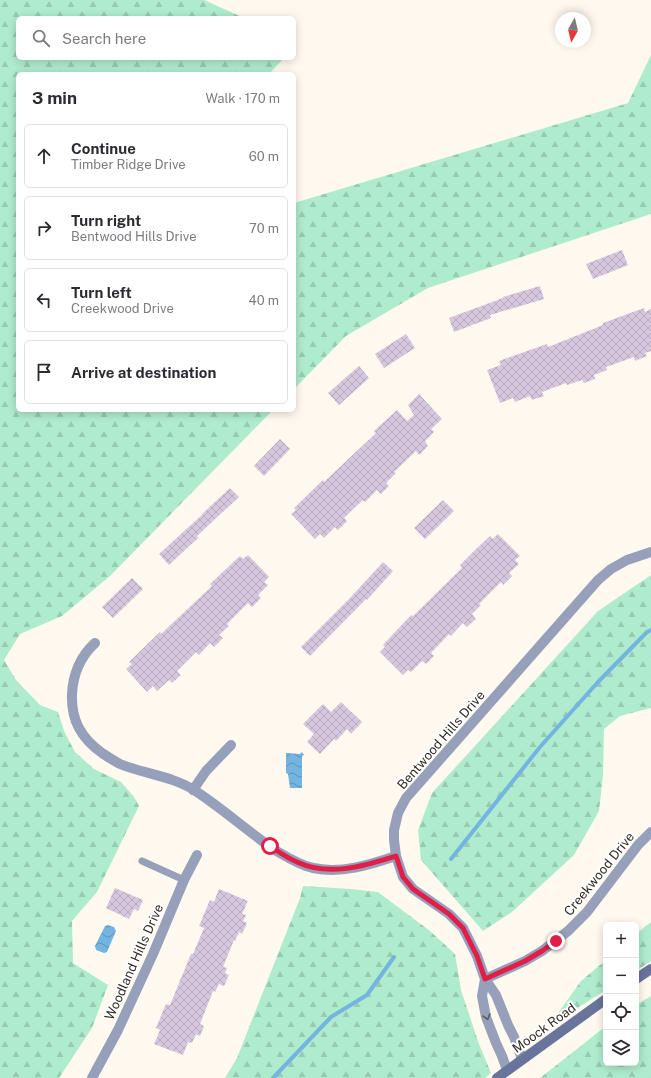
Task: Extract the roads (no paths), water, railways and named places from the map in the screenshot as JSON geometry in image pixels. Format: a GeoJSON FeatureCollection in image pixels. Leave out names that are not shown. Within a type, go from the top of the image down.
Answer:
{"type":"FeatureCollection","features":[{"type":"Feature","properties":{"kind":"main road"},"geometry":{"type":"LineString","coordinates":[[639,977],[651,969]]}},
{"type":"Feature","properties":{"kind":"main road","name":"Moock Road"},"geometry":{"type":"LineString","coordinates":[[497,1078],[603,1001]]}},
{"type":"Feature","properties":{"kind":"street","name":"Bentwood Hills Drive"},"geometry":{"type":"LineString","coordinates":[[522,1059],[496,995],[485,979],[477,956],[463,928],[449,914],[413,889],[403,877],[396,856],[394,840],[394,830],[398,813],[406,798],[598,580],[611,569],[627,560],[651,552]]}},
{"type":"Feature","properties":{"kind":"street"},"geometry":{"type":"LineString","coordinates":[[95,643],[87,650],[82,658],[74,677],[71,705],[74,718],[83,736],[100,752],[120,764],[169,779],[193,790],[270,846],[297,862],[312,868],[328,870],[362,867],[396,856]]}},
{"type":"Feature","properties":{"kind":"street"},"geometry":{"type":"LineString","coordinates":[[193,790],[206,771],[231,745]]}},
{"type":"Feature","properties":{"kind":"street","name":"Creekwood Drive"},"geometry":{"type":"LineString","coordinates":[[485,979],[525,961],[542,951],[568,931],[586,912],[638,845],[651,832]]}},
{"type":"Feature","properties":{"kind":"street","name":"Woodland Hills Drive"},"geometry":{"type":"LineString","coordinates":[[92,1078],[128,1009],[184,880],[197,855]]}},
{"type":"Feature","properties":{"kind":"street","name":"Bentwood Hills Drive"},"geometry":{"type":"LineString","coordinates":[[485,979],[482,996],[486,1016],[507,1070]]}},
{"type":"Feature","properties":{"kind":"lane"},"geometry":{"type":"LineString","coordinates":[[142,861],[184,880]]}},
{"type":"Feature","properties":{"kind":"water"},"geometry":{"type":"Polygon","coordinates":[[[302,752],[304,755],[302,756],[302,788],[290,788],[288,774],[286,773],[286,753],[300,754],[302,752]]]}},
{"type":"Feature","properties":{"kind":"water"},"geometry":{"type":"Polygon","coordinates":[[[108,925],[114,927],[116,931],[107,952],[104,953],[96,950],[95,946],[105,926],[108,925]]]}},
{"type":"Feature","properties":{"kind":"waterway"},"geometry":{"type":"LineString","coordinates":[[451,859],[540,747],[598,682],[647,632],[651,630]]}},
{"type":"Feature","properties":{"kind":"waterway"},"geometry":{"type":"LineString","coordinates":[[273,1078],[331,1017],[367,995],[394,957]]}}]}
